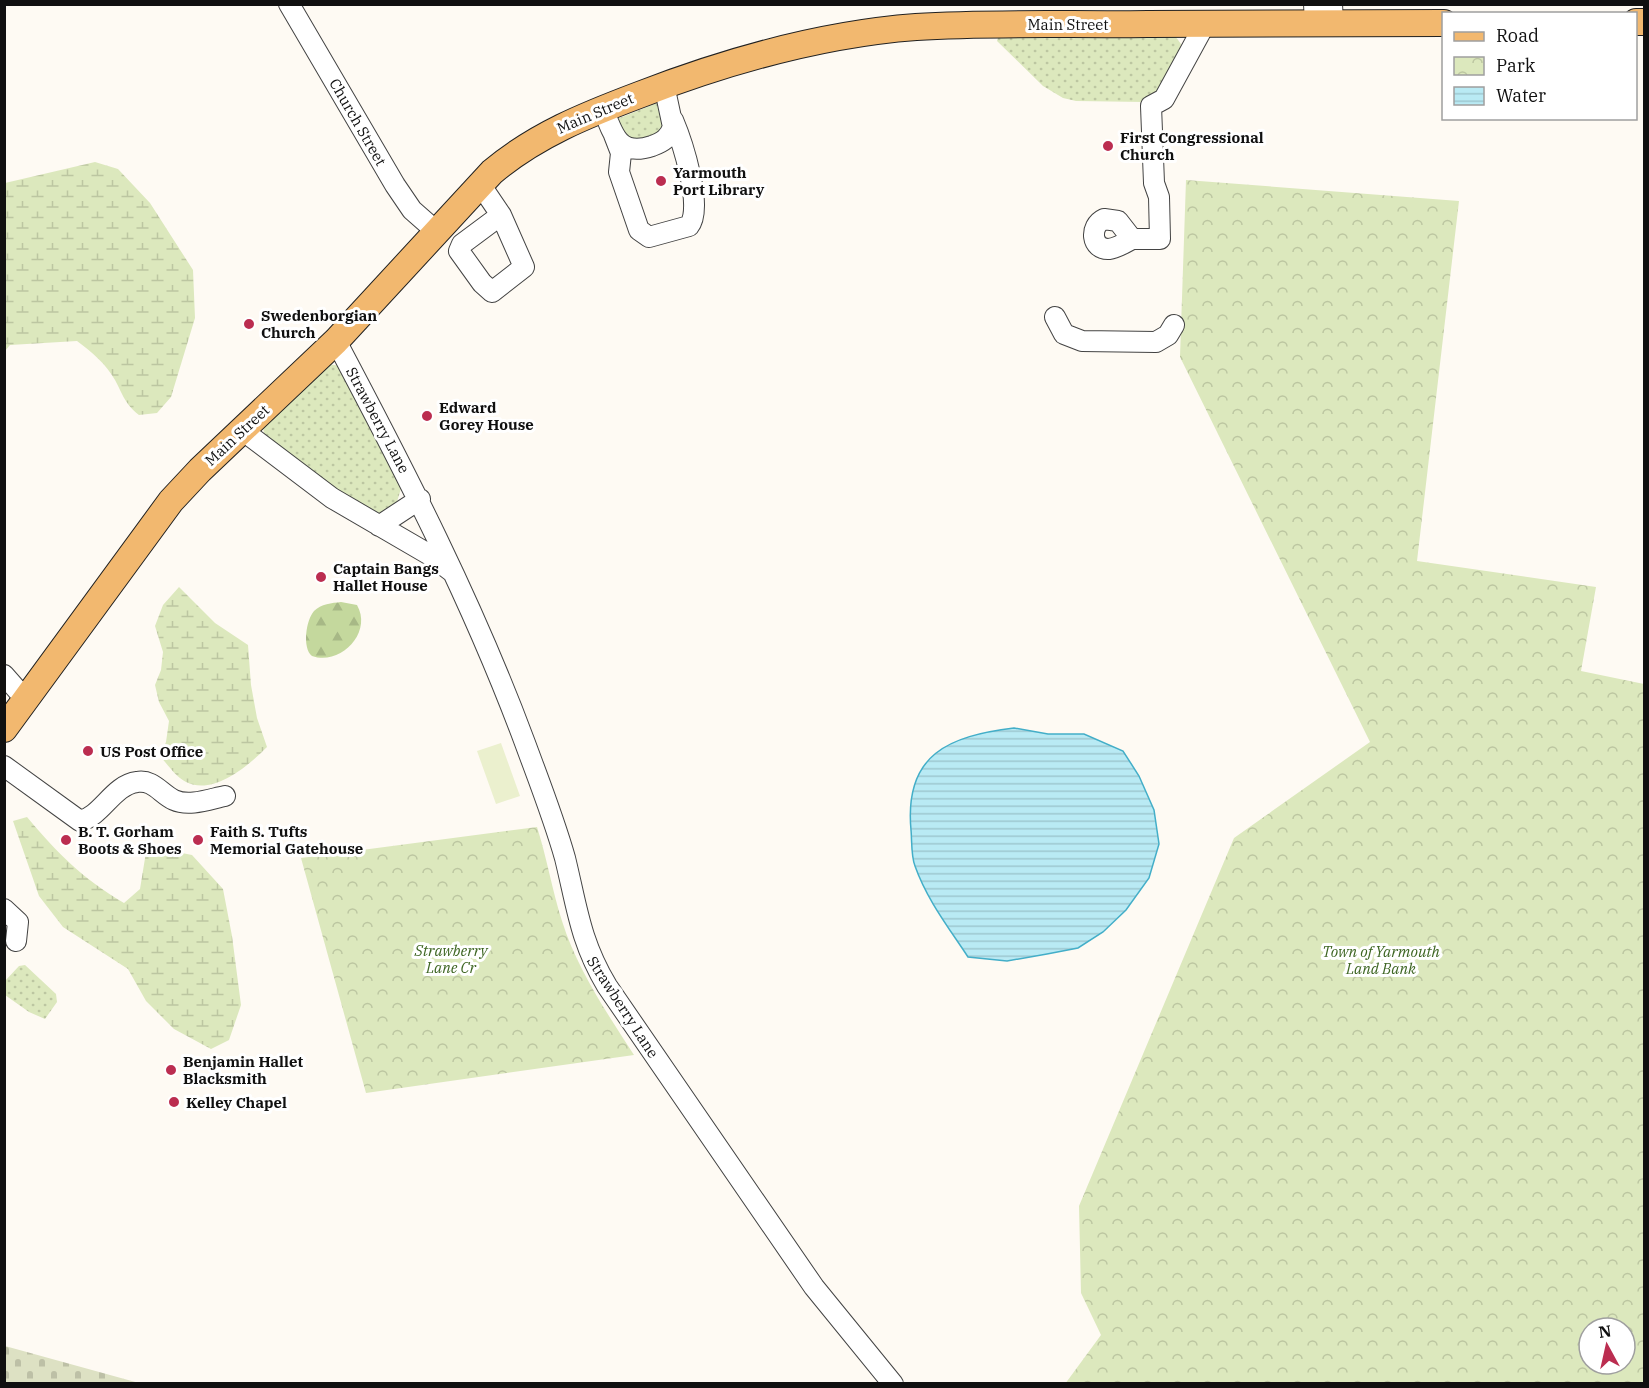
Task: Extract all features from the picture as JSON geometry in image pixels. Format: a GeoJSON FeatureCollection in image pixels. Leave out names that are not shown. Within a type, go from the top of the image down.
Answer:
{"type":"FeatureCollection","features":[{"type":"Feature","properties":{"kind":"main road","name":"Main Street"},"geometry":{"type":"LineString","coordinates":[[4,729],[171,501],[336,341],[480,184],[532,142],[603,108],[664,85],[774,52],[886,31],[978,25],[1205,24],[1323,14],[1442,22]]}},
{"type":"Feature","properties":{"kind":"street","name":"Church Street"},"geometry":{"type":"LineString","coordinates":[[289,4],[395,185],[412,210],[437,232]]}},
{"type":"Feature","properties":{"kind":"street"},"geometry":{"type":"LineString","coordinates":[[1132,239],[1160,239],[1151,106],[1164,99],[1205,24]]}},
{"type":"Feature","properties":{"kind":"street"},"geometry":{"type":"LineString","coordinates":[[603,108],[621,153],[619,172],[639,230],[649,237],[689,226],[693,220],[692,178],[664,85]]}},
{"type":"Feature","properties":{"kind":"street"},"geometry":{"type":"LineString","coordinates":[[614,135],[629,149],[638,150],[662,142],[671,133],[674,120]]}},
{"type":"Feature","properties":{"kind":"street"},"geometry":{"type":"LineString","coordinates":[[480,184],[501,215]]}},
{"type":"Feature","properties":{"kind":"street"},"geometry":{"type":"LineString","coordinates":[[1055,317],[1064,334],[1082,341],[1156,342],[1168,335],[1174,325]]}},
{"type":"Feature","properties":{"kind":"street","name":"Strawberry Lane"},"geometry":{"type":"LineString","coordinates":[[336,341],[420,499],[503,686],[551,813],[566,863],[579,924],[592,962],[814,1287],[893,1383]]}},
{"type":"Feature","properties":{"kind":"street","name":"Strawberry Lane"},"geometry":{"type":"LineString","coordinates":[[242,430],[332,498],[435,558],[457,578]]}},
{"type":"Feature","properties":{"kind":"street"},"geometry":{"type":"LineString","coordinates":[[379,526],[420,499]]}},
{"type":"Feature","properties":{"kind":"street"},"geometry":{"type":"LineString","coordinates":[[4,675],[26,700]]}},
{"type":"Feature","properties":{"kind":"street"},"geometry":{"type":"LineString","coordinates":[[4,766],[80,821],[88,819],[133,782],[143,781],[155,785],[174,800],[186,803],[225,796]]}},
{"type":"Feature","properties":{"kind":"street"},"geometry":{"type":"LineString","coordinates":[[4,909],[18,922],[16,941]]}},
{"type":"Feature","properties":{"kind":"green space"},"geometry":{"type":"Polygon","coordinates":[[[1175,36],[1181,44],[1180,49],[1158,91],[1144,102],[1076,101],[1063,98],[1043,86],[997,41],[998,37],[1175,36]]]}},
{"type":"Feature","properties":{"kind":"green space"},"geometry":{"type":"Polygon","coordinates":[[[657,103],[663,106],[663,129],[654,140],[626,139],[617,119],[657,103]]]}},
{"type":"Feature","properties":{"kind":"green space"},"geometry":{"type":"Polygon","coordinates":[[[95,162],[118,169],[150,203],[193,270],[195,318],[171,397],[157,413],[139,415],[134,411],[107,369],[77,341],[10,345],[5,351],[5,183],[95,162]]]}},
{"type":"Feature","properties":{"kind":"green space","name":"Town of Yarmouth Land Bank"},"geometry":{"type":"Polygon","coordinates":[[[1186,180],[1459,201],[1417,561],[1596,587],[1581,671],[1644,684],[1644,1383],[1065,1384],[1101,1335],[1081,1293],[1079,1206],[1234,838],[1370,742],[1180,357],[1186,180]]]}},
{"type":"Feature","properties":{"kind":"green space"},"geometry":{"type":"Polygon","coordinates":[[[328,364],[340,366],[403,482],[396,505],[382,513],[365,512],[264,434],[263,425],[328,364]]]}},
{"type":"Feature","properties":{"kind":"green space"},"geometry":{"type":"Polygon","coordinates":[[[179,587],[215,623],[248,645],[251,685],[257,718],[267,747],[241,770],[219,782],[208,785],[197,785],[182,780],[160,756],[166,742],[169,721],[159,702],[155,685],[161,670],[163,652],[155,626],[163,605],[179,587]]]}},
{"type":"Feature","properties":{"kind":"green space"},"geometry":{"type":"Polygon","coordinates":[[[341,602],[357,605],[361,616],[361,626],[357,636],[343,652],[323,658],[312,656],[306,641],[311,615],[320,607],[341,602]]]}},
{"type":"Feature","properties":{"kind":"green space"},"geometry":{"type":"Polygon","coordinates":[[[501,743],[520,796],[496,804],[477,751],[501,743]]]}},
{"type":"Feature","properties":{"kind":"green space"},"geometry":{"type":"Polygon","coordinates":[[[27,817],[71,864],[95,884],[124,903],[140,889],[147,846],[192,855],[223,889],[241,1005],[229,1040],[211,1049],[174,1029],[146,1001],[128,969],[63,927],[39,896],[13,821],[27,817]]]}},
{"type":"Feature","properties":{"kind":"green space","name":"Strawberry Lane Cr"},"geometry":{"type":"Polygon","coordinates":[[[537,827],[568,939],[594,990],[634,1055],[366,1093],[301,858],[537,827]]]}},
{"type":"Feature","properties":{"kind":"green space"},"geometry":{"type":"Polygon","coordinates":[[[25,965],[56,994],[57,1002],[45,1019],[29,1012],[5,995],[5,981],[19,966],[25,965]]]}},
{"type":"Feature","properties":{"kind":"green space"},"geometry":{"type":"Polygon","coordinates":[[[5,1346],[139,1383],[5,1383],[5,1346]]]}},
{"type":"Feature","properties":{"kind":"water"},"geometry":{"type":"Polygon","coordinates":[[[1014,728],[1048,734],[1084,734],[1123,751],[1139,776],[1154,810],[1159,844],[1149,878],[1126,910],[1103,932],[1078,948],[1007,961],[968,957],[932,902],[915,866],[912,848],[911,804],[915,783],[923,766],[951,744],[969,737],[1014,728]]]}},
{"type":"Feature","properties":{"kind":"place","name":"First Congressional Church"},"geometry":{"type":"Point","coordinates":[1108,146]}},
{"type":"Feature","properties":{"kind":"place","name":"Yarmouth Port Library"},"geometry":{"type":"Point","coordinates":[661,181]}},
{"type":"Feature","properties":{"kind":"place","name":"Swedenborgian Church"},"geometry":{"type":"Point","coordinates":[249,324]}},
{"type":"Feature","properties":{"kind":"place","name":"Edward Gorey House"},"geometry":{"type":"Point","coordinates":[427,416]}},
{"type":"Feature","properties":{"kind":"place","name":"Captain Bangs Hallet House"},"geometry":{"type":"Point","coordinates":[321,577]}},
{"type":"Feature","properties":{"kind":"place","name":"US Post Office"},"geometry":{"type":"Point","coordinates":[88,751]}},
{"type":"Feature","properties":{"kind":"place","name":"B. T. Gorham Boots & Shoes"},"geometry":{"type":"Point","coordinates":[66,840]}},
{"type":"Feature","properties":{"kind":"place","name":"Faith S. Tufts Memorial Gatehouse"},"geometry":{"type":"Point","coordinates":[198,840]}},
{"type":"Feature","properties":{"kind":"place","name":"Benjamin Hallet Blacksmith"},"geometry":{"type":"Point","coordinates":[171,1070]}},
{"type":"Feature","properties":{"kind":"place","name":"Kelley Chapel"},"geometry":{"type":"Point","coordinates":[174,1102]}}]}
